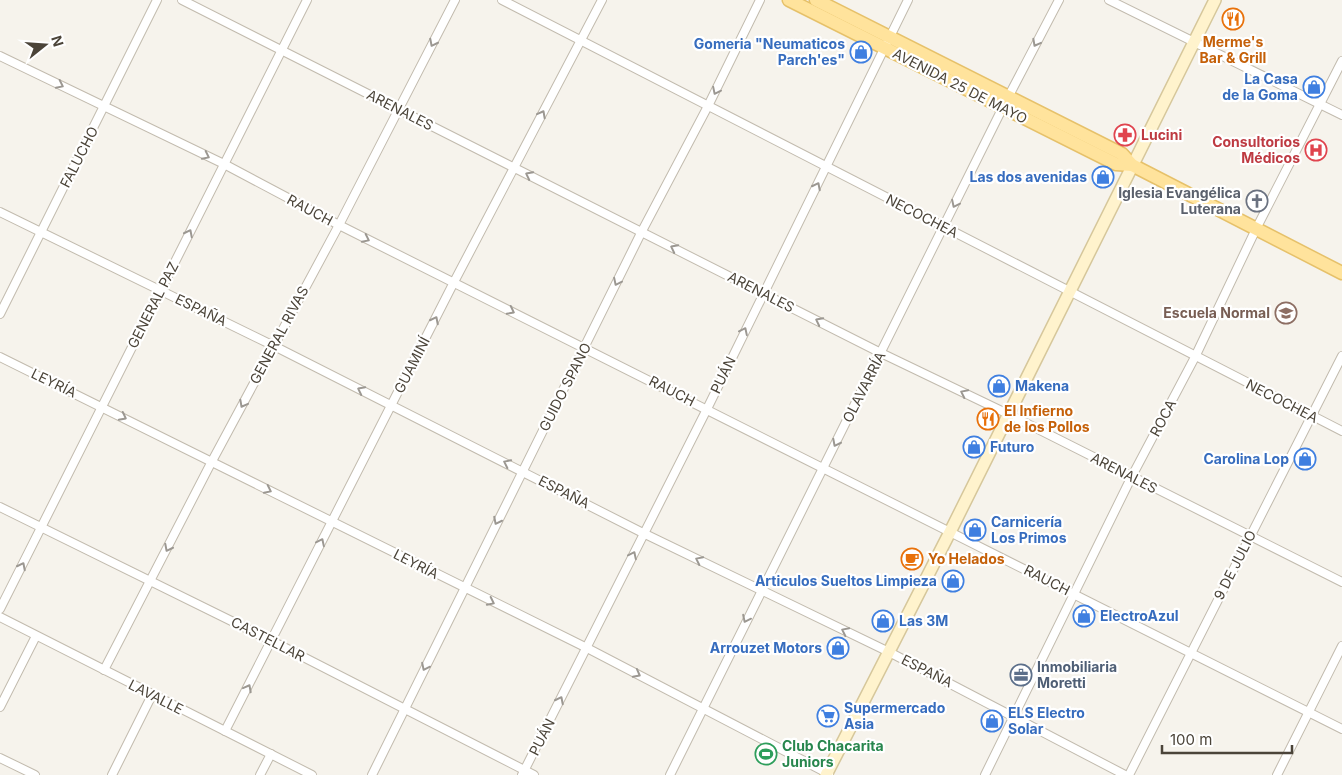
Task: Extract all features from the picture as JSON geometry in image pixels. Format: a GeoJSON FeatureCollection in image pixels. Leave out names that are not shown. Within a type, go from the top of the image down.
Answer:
{"type":"FeatureCollection","features":[{"type":"Feature","properties":{"kind":"main road","name":"AVENIDA 25 DE MAYO"},"geometry":{"type":"LineString","coordinates":[[790,0],[886,42],[1005,102],[1122,154],[1132,165],[1342,273]]}},
{"type":"Feature","properties":{"kind":"main road","name":"AVENIDA 25 DE MAYO"},"geometry":{"type":"LineString","coordinates":[[816,0],[886,42]]}},
{"type":"Feature","properties":{"kind":"main road"},"geometry":{"type":"LineString","coordinates":[[828,774],[1214,0]]}},
{"type":"Feature","properties":{"kind":"street","name":"FALUCHO"},"geometry":{"type":"LineString","coordinates":[[0,314],[157,0]]}},
{"type":"Feature","properties":{"kind":"street","name":"ARENALES"},"geometry":{"type":"LineString","coordinates":[[182,0],[881,353],[1008,414],[1131,478],[1342,582]]}},
{"type":"Feature","properties":{"kind":"street","name":"GENERAL PAZ"},"geometry":{"type":"LineString","coordinates":[[0,610],[307,0]]}},
{"type":"Feature","properties":{"kind":"street","name":"GENERAL RIVAS"},"geometry":{"type":"LineString","coordinates":[[104,670],[152,581],[211,463],[339,225],[455,0]]}},
{"type":"Feature","properties":{"kind":"street","name":"NECOCHEA"},"geometry":{"type":"LineString","coordinates":[[502,0],[1342,431]]}},
{"type":"Feature","properties":{"kind":"street","name":"GUAMINÍ"},"geometry":{"type":"LineString","coordinates":[[225,731],[454,282],[602,0]]}},
{"type":"Feature","properties":{"kind":"street","name":"GUIDO SPANO"},"geometry":{"type":"LineString","coordinates":[[372,775],[463,588],[760,0]]}},
{"type":"Feature","properties":{"kind":"street","name":"PUÁN"},"geometry":{"type":"LineString","coordinates":[[523,773],[707,409],[908,0]]}},
{"type":"Feature","properties":{"kind":"street","name":"OLAVARRÍA"},"geometry":{"type":"LineString","coordinates":[[670,775],[1005,102],[1059,0]]}},
{"type":"Feature","properties":{"kind":"street"},"geometry":{"type":"LineString","coordinates":[[1109,0],[1342,115]]}},
{"type":"Feature","properties":{"kind":"street","name":"RAUCH"},"geometry":{"type":"LineString","coordinates":[[0,56],[224,164],[339,225],[823,469],[951,530],[1342,729]]}},
{"type":"Feature","properties":{"kind":"street","name":"ROCA"},"geometry":{"type":"LineString","coordinates":[[985,775],[1131,478],[1195,357],[1256,229],[1342,61]]}},
{"type":"Feature","properties":{"kind":"street","name":"ESPAÑA"},"geometry":{"type":"LineString","coordinates":[[0,212],[274,346],[643,533],[889,652],[1125,775]]}},
{"type":"Feature","properties":{"kind":"street","name":"9 DE JULIO"},"geometry":{"type":"LineString","coordinates":[[1129,775],[1250,535],[1313,417],[1342,356]]}},
{"type":"Feature","properties":{"kind":"street","name":"LEYRÍA"},"geometry":{"type":"LineString","coordinates":[[0,357],[587,648],[828,774]]}},
{"type":"Feature","properties":{"kind":"street","name":"CASTELLAR"},"geometry":{"type":"LineString","coordinates":[[0,507],[405,708],[523,773],[534,775]]}},
{"type":"Feature","properties":{"kind":"street","name":"LAVALLE"},"geometry":{"type":"LineString","coordinates":[[0,616],[312,775]]}},
{"type":"Feature","properties":{"kind":"street"},"geometry":{"type":"LineString","coordinates":[[0,706],[36,636]]}},
{"type":"Feature","properties":{"kind":"street"},"geometry":{"type":"LineString","coordinates":[[1277,775],[1342,646]]}},
{"type":"Feature","properties":{"kind":"street"},"geometry":{"type":"LineString","coordinates":[[112,775],[152,695]]}},
{"type":"Feature","properties":{"kind":"street"},"geometry":{"type":"LineString","coordinates":[[260,775],[271,754]]}},
{"type":"Feature","properties":{"kind":"street"},"geometry":{"type":"LineString","coordinates":[[0,758],[35,775]]}},
{"type":"Feature","properties":{"kind":"place","name":"Merme's Bar & Grill"},"geometry":{"type":"Point","coordinates":[1233,19]}},
{"type":"Feature","properties":{"kind":"place","name":"Gomeria \"Neumaticos Parch'es\""},"geometry":{"type":"Point","coordinates":[861,52]}},
{"type":"Feature","properties":{"kind":"place","name":"La Casa de la Goma"},"geometry":{"type":"Point","coordinates":[1314,87]}},
{"type":"Feature","properties":{"kind":"place","name":"Lucini"},"geometry":{"type":"Point","coordinates":[1125,135]}},
{"type":"Feature","properties":{"kind":"place","name":"Consultorios Médicos"},"geometry":{"type":"Point","coordinates":[1316,150]}},
{"type":"Feature","properties":{"kind":"place","name":"Las dos avenidas"},"geometry":{"type":"Point","coordinates":[1103,177]}},
{"type":"Feature","properties":{"kind":"place","name":"Iglesia Evangélica Luterana"},"geometry":{"type":"Point","coordinates":[1257,201]}},
{"type":"Feature","properties":{"kind":"place","name":"Escuela Normal"},"geometry":{"type":"Point","coordinates":[1286,313]}},
{"type":"Feature","properties":{"kind":"place","name":"Makena"},"geometry":{"type":"Point","coordinates":[999,386]}},
{"type":"Feature","properties":{"kind":"place","name":"El Infierno de los Pollos"},"geometry":{"type":"Point","coordinates":[988,419]}},
{"type":"Feature","properties":{"kind":"place","name":"Futuro"},"geometry":{"type":"Point","coordinates":[974,447]}},
{"type":"Feature","properties":{"kind":"place","name":"Carolina Lop"},"geometry":{"type":"Point","coordinates":[1305,459]}},
{"type":"Feature","properties":{"kind":"place","name":"Carnicería Los Primos"},"geometry":{"type":"Point","coordinates":[975,530]}},
{"type":"Feature","properties":{"kind":"place","name":"Yo Helados"},"geometry":{"type":"Point","coordinates":[912,559]}},
{"type":"Feature","properties":{"kind":"place","name":"Articulos Sueltos Limpieza"},"geometry":{"type":"Point","coordinates":[953,581]}},
{"type":"Feature","properties":{"kind":"place","name":"ElectroAzul"},"geometry":{"type":"Point","coordinates":[1084,616]}},
{"type":"Feature","properties":{"kind":"place","name":"Las 3M"},"geometry":{"type":"Point","coordinates":[883,621]}},
{"type":"Feature","properties":{"kind":"place","name":"Arrouzet Motors"},"geometry":{"type":"Point","coordinates":[838,648]}},
{"type":"Feature","properties":{"kind":"place","name":"Inmobiliaria Moretti"},"geometry":{"type":"Point","coordinates":[1021,675]}},
{"type":"Feature","properties":{"kind":"place","name":"Supermercado Asia"},"geometry":{"type":"Point","coordinates":[828,716]}},
{"type":"Feature","properties":{"kind":"place","name":"ELS Electro Solar"},"geometry":{"type":"Point","coordinates":[992,721]}},
{"type":"Feature","properties":{"kind":"place","name":"Club Chacarita Juniors"},"geometry":{"type":"Point","coordinates":[766,754]}}]}
